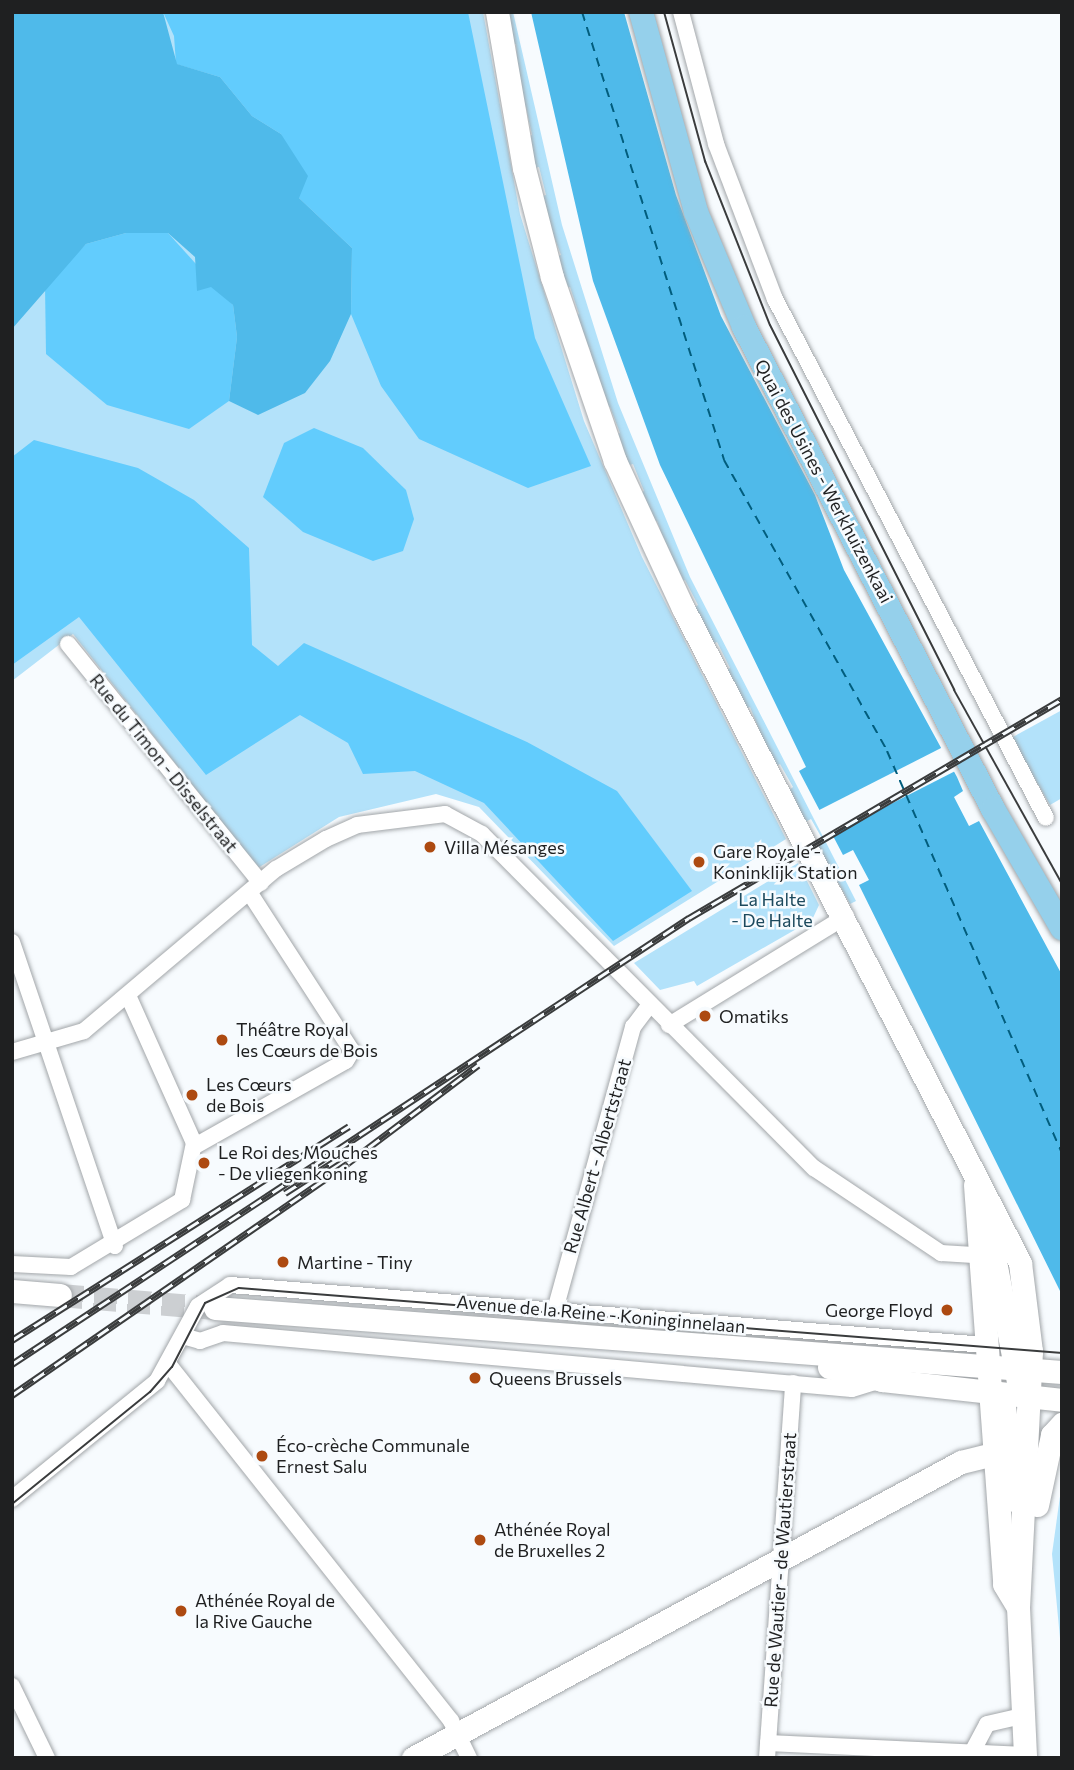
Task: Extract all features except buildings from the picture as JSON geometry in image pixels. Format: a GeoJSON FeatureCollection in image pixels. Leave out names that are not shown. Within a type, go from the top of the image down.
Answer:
{"type":"FeatureCollection","features":[{"type":"Feature","properties":{"kind":"main road"},"geometry":{"type":"LineString","coordinates":[[496,12],[524,168],[595,410],[683,608],[846,916],[973,1170],[1001,1259],[1002,1362],[995,1395],[992,1454],[1004,1584],[1017,1607]]}},
{"type":"Feature","properties":{"kind":"main road","name":"Quai des Usines - Werkhuizenkaai"},"geometry":{"type":"LineString","coordinates":[[641,12],[696,212],[744,327],[993,809],[1062,928]]}},
{"type":"Feature","properties":{"kind":"main road"},"geometry":{"type":"LineString","coordinates":[[973,1170],[981,1213],[1001,1259],[1002,1362],[1029,1400],[1024,1566]]}},
{"type":"Feature","properties":{"kind":"main road"},"geometry":{"type":"LineString","coordinates":[[12,1291],[60,1295]]}},
{"type":"Feature","properties":{"kind":"main road","name":"Avenue de la Reine - Koninginnelaan"},"geometry":{"type":"LineString","coordinates":[[215,1298],[778,1354],[1002,1362],[1062,1372]]}},
{"type":"Feature","properties":{"kind":"main road","name":"Avenue de la Reine - Koninginnelaan"},"geometry":{"type":"LineString","coordinates":[[778,1354],[882,1380],[1029,1400],[1062,1400]]}},
{"type":"Feature","properties":{"kind":"main road"},"geometry":{"type":"LineString","coordinates":[[995,1395],[1024,1566]]}},
{"type":"Feature","properties":{"kind":"main road"},"geometry":{"type":"LineString","coordinates":[[1025,1756],[1017,1607],[1050,1442],[1062,1424]]}},
{"type":"Feature","properties":{"kind":"main road"},"geometry":{"type":"LineString","coordinates":[[413,1758],[961,1462],[992,1454]]}},
{"type":"Feature","properties":{"kind":"street"},"geometry":{"type":"LineString","coordinates":[[681,12],[716,144],[775,299],[1046,818]]}},
{"type":"Feature","properties":{"kind":"street","name":"Rue du Timon - Disselstraat"},"geometry":{"type":"LineString","coordinates":[[68,644],[255,888],[352,1051],[195,1146]]}},
{"type":"Feature","properties":{"kind":"street"},"geometry":{"type":"LineString","coordinates":[[12,1052],[47,1044],[84,1031],[129,998],[294,856],[357,825],[419,813],[454,816],[482,834],[649,1006],[826,1177],[940,1253],[1001,1259]]}},
{"type":"Feature","properties":{"kind":"street"},"geometry":{"type":"LineString","coordinates":[[669,1025],[846,916]]}},
{"type":"Feature","properties":{"kind":"street"},"geometry":{"type":"LineString","coordinates":[[12,942],[115,1246]]}},
{"type":"Feature","properties":{"kind":"street"},"geometry":{"type":"LineString","coordinates":[[12,1264],[66,1269],[115,1246],[178,1205],[195,1146],[129,998]]}},
{"type":"Feature","properties":{"kind":"street","name":"Rue Albert - Albertstraat"},"geometry":{"type":"LineString","coordinates":[[555,1310],[633,1027],[649,1006]]}},
{"type":"Feature","properties":{"kind":"street","name":"Avenue de la Reine - Koninginnelaan"},"geometry":{"type":"LineString","coordinates":[[215,1298],[240,1284],[555,1310],[1002,1362]]}},
{"type":"Feature","properties":{"kind":"street"},"geometry":{"type":"LineString","coordinates":[[12,1499],[169,1365],[198,1306],[215,1298]]}},
{"type":"Feature","properties":{"kind":"street","name":"Avenue de la Reine - Koninginnelaan"},"geometry":{"type":"LineString","coordinates":[[183,1336],[200,1341],[223,1334],[860,1389],[882,1380]]}},
{"type":"Feature","properties":{"kind":"street"},"geometry":{"type":"LineString","coordinates":[[169,1365],[458,1733],[469,1758]]}},
{"type":"Feature","properties":{"kind":"street","name":"Rue de Wautier - de Wautierstraat"},"geometry":{"type":"LineString","coordinates":[[768,1751],[793,1383]]}},
{"type":"Feature","properties":{"kind":"street"},"geometry":{"type":"LineString","coordinates":[[12,1686],[47,1758]]}},
{"type":"Feature","properties":{"kind":"street"},"geometry":{"type":"LineString","coordinates":[[970,1757],[987,1724],[1023,1716]]}},
{"type":"Feature","properties":{"kind":"street"},"geometry":{"type":"LineString","coordinates":[[768,1751],[1025,1756]]}},
{"type":"Feature","properties":{"kind":"green space"},"geometry":{"type":"Polygon","coordinates":[[[12,12],[483,12],[520,214],[584,421],[642,557],[786,839],[614,946],[479,807],[436,794],[339,817],[258,868],[73,634],[12,681],[12,12]]]}},
{"type":"Feature","properties":{"kind":"green space"},"geometry":{"type":"Polygon","coordinates":[[[504,12],[513,12],[562,225],[618,403],[690,577],[856,901],[850,904],[818,846],[824,842],[811,819],[805,822],[788,791],[793,787],[780,764],[774,767],[750,707],[743,710],[724,671],[730,668],[717,642],[710,645],[692,609],[698,605],[685,580],[679,582],[657,521],[651,523],[638,494],[644,491],[633,464],[626,466],[614,436],[620,433],[610,407],[604,409],[589,347],[583,349],[572,317],[579,314],[570,287],[564,288],[555,257],[561,255],[539,197],[546,195],[539,167],[532,168],[526,137],[532,135],[526,107],[520,108],[516,44],[509,45],[504,12]]]}},
{"type":"Feature","properties":{"kind":"green space"},"geometry":{"type":"Polygon","coordinates":[[[1062,710],[1062,798],[1050,805],[1011,738],[1062,710]]]}},
{"type":"Feature","properties":{"kind":"green space","name":"La Halte - De Halte"},"geometry":{"type":"Polygon","coordinates":[[[798,863],[819,905],[812,920],[697,986],[694,981],[660,990],[634,963],[798,863]]]}},
{"type":"Feature","properties":{"kind":"green space"},"geometry":{"type":"Polygon","coordinates":[[[1062,1482],[1062,1659],[1052,1554],[1062,1482]]]}},
{"type":"Feature","properties":{"kind":"shaded area"},"geometry":{"type":"Polygon","coordinates":[[[12,12],[163,12],[177,64],[220,77],[252,116],[281,134],[308,176],[299,198],[352,248],[351,314],[330,361],[305,393],[258,415],[229,401],[237,337],[233,305],[211,287],[197,291],[195,257],[168,233],[126,233],[86,244],[12,329],[12,12]]]}},
{"type":"Feature","properties":{"kind":"shaded area"},"geometry":{"type":"Polygon","coordinates":[[[163,12],[468,12],[535,338],[591,466],[528,488],[419,439],[381,386],[351,314],[352,248],[299,198],[281,134],[252,116],[220,77],[176,64],[174,36],[163,12]]]}},
{"type":"Feature","properties":{"kind":"shaded area"},"geometry":{"type":"Polygon","coordinates":[[[531,12],[624,12],[676,195],[721,316],[815,495],[844,570],[957,777],[963,791],[954,797],[969,826],[979,821],[1062,975],[1062,1295],[859,885],[869,880],[853,850],[843,855],[799,771],[806,767],[660,465],[593,281],[531,12]]]}},
{"type":"Feature","properties":{"kind":"shaded area"},"geometry":{"type":"Polygon","coordinates":[[[126,233],[168,233],[233,305],[237,337],[229,401],[189,429],[107,405],[46,354],[45,285],[86,244],[126,233]]]}},
{"type":"Feature","properties":{"kind":"shaded area"},"geometry":{"type":"Polygon","coordinates":[[[314,428],[363,448],[406,490],[414,519],[403,551],[373,561],[303,532],[263,497],[284,443],[314,428]]]}},
{"type":"Feature","properties":{"kind":"shaded area"},"geometry":{"type":"Polygon","coordinates":[[[34,440],[138,468],[194,500],[249,548],[252,645],[278,666],[304,643],[527,742],[617,791],[692,891],[613,941],[484,803],[415,771],[363,774],[348,743],[300,715],[206,775],[79,617],[12,665],[12,457],[34,440]]]}},
{"type":"Feature","properties":{"kind":"pier"},"geometry":{"type":"Polygon","coordinates":[[[945,746],[957,770],[828,836],[816,812],[945,746]]]}},
{"type":"Feature","properties":{"kind":"ferry route"},"geometry":{"type":"LineString","coordinates":[[582,12],[724,460],[887,751],[1062,1153]]}},
{"type":"Feature","properties":{"kind":"tunnel"},"geometry":{"type":"LineString","coordinates":[[60,1295],[215,1308]]}},
{"type":"Feature","properties":{"kind":"tram line"},"geometry":{"type":"LineString","coordinates":[[664,12],[705,161],[770,325],[954,690],[1062,884]]}},
{"type":"Feature","properties":{"kind":"tram line"},"geometry":{"type":"LineString","coordinates":[[12,1504],[150,1392],[172,1367],[205,1303],[239,1288],[1062,1353]]}},
{"type":"Feature","properties":{"kind":"railway"},"geometry":{"type":"LineString","coordinates":[[12,1364],[689,918],[1062,699]]}},
{"type":"Feature","properties":{"kind":"railway"},"geometry":{"type":"LineString","coordinates":[[12,1395],[348,1163],[478,1065]]}},
{"type":"Feature","properties":{"kind":"railway"},"geometry":{"type":"LineString","coordinates":[[12,1340],[349,1126]]}},
{"type":"Feature","properties":{"kind":"railway"},"geometry":{"type":"LineString","coordinates":[[285,1193],[341,1157]]}},
{"type":"Feature","properties":{"kind":"place","name":"Villa Mésanges"},"geometry":{"type":"Point","coordinates":[430,847]}},
{"type":"Feature","properties":{"kind":"place","name":"Gare Royale - Koninklijk Station"},"geometry":{"type":"Point","coordinates":[699,862]}},
{"type":"Feature","properties":{"kind":"place","name":"Omatiks"},"geometry":{"type":"Point","coordinates":[705,1016]}},
{"type":"Feature","properties":{"kind":"place","name":"Théâtre Royal les Cœurs de Bois"},"geometry":{"type":"Point","coordinates":[222,1040]}},
{"type":"Feature","properties":{"kind":"place","name":"Les Cœurs de Bois"},"geometry":{"type":"Point","coordinates":[192,1095]}},
{"type":"Feature","properties":{"kind":"place","name":"Le Roi des Mouches - De vliegenkoning"},"geometry":{"type":"Point","coordinates":[204,1163]}},
{"type":"Feature","properties":{"kind":"place","name":"Martine - Tiny"},"geometry":{"type":"Point","coordinates":[283,1262]}},
{"type":"Feature","properties":{"kind":"place","name":"George Floyd"},"geometry":{"type":"Point","coordinates":[947,1310]}},
{"type":"Feature","properties":{"kind":"place","name":"Queens Brussels"},"geometry":{"type":"Point","coordinates":[475,1378]}},
{"type":"Feature","properties":{"kind":"place","name":"Éco-crèche Communale Ernest Salu"},"geometry":{"type":"Point","coordinates":[262,1456]}},
{"type":"Feature","properties":{"kind":"place","name":"Athénée Royal de Bruxelles 2"},"geometry":{"type":"Point","coordinates":[480,1540]}},
{"type":"Feature","properties":{"kind":"place","name":"Athénée Royal de la Rive Gauche"},"geometry":{"type":"Point","coordinates":[181,1611]}}]}
